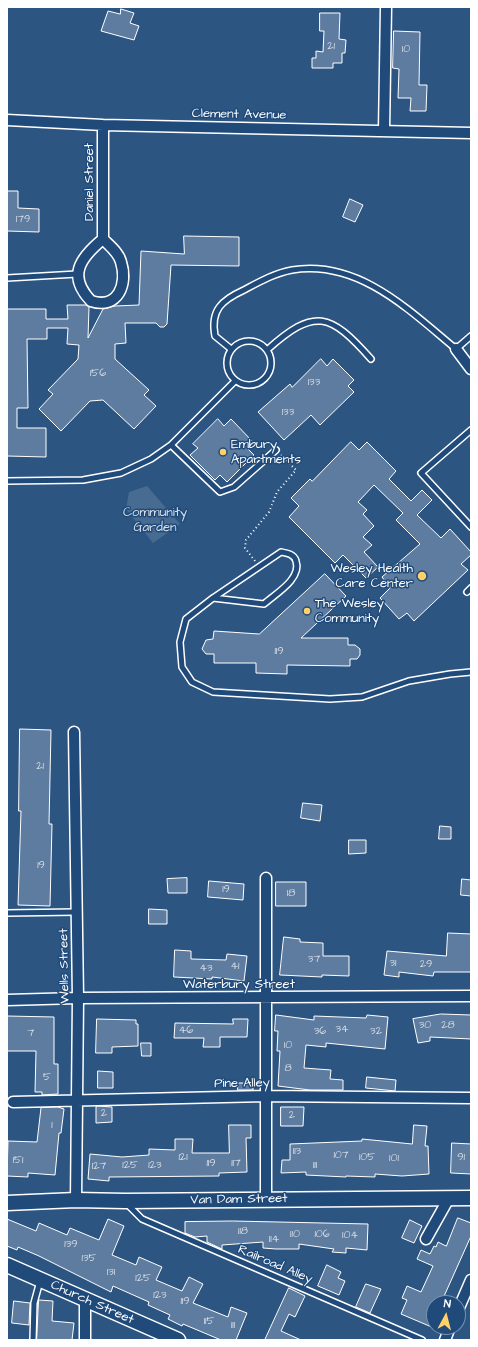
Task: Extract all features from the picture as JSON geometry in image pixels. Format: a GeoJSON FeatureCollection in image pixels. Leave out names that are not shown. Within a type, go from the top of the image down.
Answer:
{"type":"FeatureCollection","features":[{"type":"Feature","properties":{"kind":"main road","name":"Van Dam Street"},"geometry":{"type":"LineString","coordinates":[[7,1203],[76,1200],[125,1202],[266,1199],[471,1198]]}},
{"type":"Feature","properties":{"kind":"main road","name":"Church Street"},"geometry":{"type":"LineString","coordinates":[[7,1265],[178,1340]]}},
{"type":"Feature","properties":{"kind":"street"},"geometry":{"type":"LineString","coordinates":[[384,131],[386,7]]}},
{"type":"Feature","properties":{"kind":"street","name":"Clement Avenue"},"geometry":{"type":"LineString","coordinates":[[7,120],[103,125],[471,133]]}},
{"type":"Feature","properties":{"kind":"street","name":"Daniel Street"},"geometry":{"type":"LineString","coordinates":[[103,125],[103,240],[85,257],[77,274],[79,283],[91,301],[106,303],[114,299],[120,292],[123,282],[121,262],[114,250],[103,240]]}},
{"type":"Feature","properties":{"kind":"street"},"geometry":{"type":"LineString","coordinates":[[456,349],[471,369]]}},
{"type":"Feature","properties":{"kind":"street","name":"Wells Street"},"geometry":{"type":"LineString","coordinates":[[74,732],[78,998],[76,1200]]}},
{"type":"Feature","properties":{"kind":"street"},"geometry":{"type":"LineString","coordinates":[[266,878],[266,1199]]}},
{"type":"Feature","properties":{"kind":"street","name":"Waterbury Street"},"geometry":{"type":"LineString","coordinates":[[7,1000],[78,998],[471,996]]}},
{"type":"Feature","properties":{"kind":"street","name":"Pine Alley"},"geometry":{"type":"LineString","coordinates":[[13,1102],[266,1096],[471,1098]]}},
{"type":"Feature","properties":{"kind":"street"},"geometry":{"type":"LineString","coordinates":[[426,1239],[449,1198]]}},
{"type":"Feature","properties":{"kind":"street"},"geometry":{"type":"LineString","coordinates":[[464,1295],[471,1280]]}},
{"type":"Feature","properties":{"kind":"street"},"geometry":{"type":"LineString","coordinates":[[85,1300],[85,1340]]}},
{"type":"Feature","properties":{"kind":"lane"},"geometry":{"type":"LineString","coordinates":[[231,349],[215,336],[213,323],[216,312],[221,304],[232,295],[272,276],[292,270],[333,270],[357,277],[372,285],[416,316],[456,349],[471,336]]}},
{"type":"Feature","properties":{"kind":"lane"},"geometry":{"type":"LineString","coordinates":[[7,278],[77,274]]}},
{"type":"Feature","properties":{"kind":"lane"},"geometry":{"type":"LineString","coordinates":[[267,350],[296,327],[317,321],[328,322],[340,327],[371,359]]}},
{"type":"Feature","properties":{"kind":"lane"},"geometry":{"type":"LineString","coordinates":[[252,341],[262,345],[267,350],[270,368],[267,377],[261,382],[252,385],[236,381],[230,374],[228,357],[231,349],[241,343],[252,341]]}},
{"type":"Feature","properties":{"kind":"lane"},"geometry":{"type":"LineString","coordinates":[[7,481],[83,480],[121,473],[151,459],[171,445],[236,381]]}},
{"type":"Feature","properties":{"kind":"lane"},"geometry":{"type":"LineString","coordinates":[[471,430],[421,473],[471,527]]}},
{"type":"Feature","properties":{"kind":"lane"},"geometry":{"type":"LineString","coordinates":[[171,445],[220,492],[234,487],[276,450]]}},
{"type":"Feature","properties":{"kind":"lane"},"geometry":{"type":"LineString","coordinates":[[213,598],[264,604],[294,578],[297,568],[296,559],[289,553],[281,552],[213,598],[186,619],[180,642],[182,667],[192,682],[213,692],[330,699],[362,697],[409,681],[471,672]]}},
{"type":"Feature","properties":{"kind":"lane"},"geometry":{"type":"LineString","coordinates":[[7,913],[76,912]]}},
{"type":"Feature","properties":{"kind":"lane","name":"Railroad Alley"},"geometry":{"type":"LineString","coordinates":[[125,1202],[142,1219],[422,1340]]}},
{"type":"Feature","properties":{"kind":"lane"},"geometry":{"type":"LineString","coordinates":[[33,1340],[34,1303],[40,1280]]}},
{"type":"Feature","properties":{"kind":"path"},"geometry":{"type":"LineString","coordinates":[[258,567],[245,548],[246,540],[269,512],[277,492],[296,470],[276,450]]}},
{"type":"Feature","properties":{"kind":"green space","name":"Community Garden"},"geometry":{"type":"Polygon","coordinates":[[[147,486],[180,524],[153,543],[126,509],[129,492],[147,486]]]}},
{"type":"Feature","properties":{"kind":"building"},"geometry":{"type":"Polygon","coordinates":[[[121,9],[134,13],[130,23],[139,26],[134,40],[101,31],[108,11],[120,14],[121,9]]]}},
{"type":"Feature","properties":{"kind":"building"},"geometry":{"type":"Polygon","coordinates":[[[320,13],[340,13],[339,39],[346,40],[345,53],[342,53],[342,63],[333,63],[333,68],[312,68],[312,58],[316,58],[316,51],[323,52],[324,31],[320,31],[320,13]]]}},
{"type":"Feature","properties":{"kind":"building"},"geometry":{"type":"Polygon","coordinates":[[[394,31],[420,32],[419,85],[427,85],[426,111],[410,111],[411,98],[398,98],[399,69],[393,68],[394,31]]]}},
{"type":"Feature","properties":{"kind":"building"},"geometry":{"type":"Polygon","coordinates":[[[7,191],[18,191],[18,208],[39,209],[39,232],[7,231],[7,191]]]}},
{"type":"Feature","properties":{"kind":"building"},"geometry":{"type":"Polygon","coordinates":[[[350,199],[363,205],[355,222],[343,217],[350,199]]]}},
{"type":"Feature","properties":{"kind":"building"},"geometry":{"type":"Polygon","coordinates":[[[184,236],[239,237],[239,266],[171,265],[167,324],[164,327],[160,327],[156,323],[125,323],[126,343],[115,344],[115,359],[149,390],[144,395],[156,406],[134,429],[103,400],[90,401],[61,431],[39,409],[53,394],[48,390],[78,359],[79,345],[67,344],[68,328],[47,328],[47,339],[27,339],[28,408],[17,408],[17,428],[46,428],[46,457],[7,456],[7,309],[46,309],[46,319],[68,319],[67,305],[86,305],[89,307],[88,338],[103,309],[115,306],[139,305],[141,251],[184,254],[184,236]]]}},
{"type":"Feature","properties":{"kind":"building"},"geometry":{"type":"Polygon","coordinates":[[[321,359],[327,366],[333,359],[354,380],[348,386],[354,392],[320,425],[311,415],[284,440],[258,412],[290,384],[292,387],[321,359]]]}},
{"type":"Feature","properties":{"kind":"building","name":"Embury Apartments"},"geometry":{"type":"Polygon","coordinates":[[[218,419],[224,426],[231,419],[254,443],[248,449],[254,455],[227,482],[220,475],[215,480],[190,455],[198,448],[193,444],[218,419]]]}},
{"type":"Feature","properties":{"kind":"building"},"geometry":{"type":"Polygon","coordinates":[[[351,442],[359,450],[367,442],[396,471],[389,479],[411,501],[422,490],[432,500],[417,515],[441,538],[450,529],[471,552],[471,555],[461,564],[468,570],[414,621],[407,613],[399,619],[380,598],[390,588],[382,577],[420,544],[396,520],[403,513],[374,485],[358,502],[367,510],[363,514],[374,526],[363,537],[372,545],[364,552],[378,567],[366,578],[343,555],[335,563],[289,517],[299,506],[291,498],[310,479],[312,481],[351,442]]]}},
{"type":"Feature","properties":{"kind":"building","name":"The Wesley Community"},"geometry":{"type":"Polygon","coordinates":[[[325,574],[346,596],[301,638],[348,638],[348,645],[355,645],[360,649],[360,655],[357,659],[350,659],[350,666],[287,665],[287,674],[256,673],[256,663],[214,663],[214,654],[206,654],[202,649],[206,640],[213,639],[214,631],[259,634],[325,574]]]}},
{"type":"Feature","properties":{"kind":"building"},"geometry":{"type":"Polygon","coordinates":[[[20,729],[51,730],[49,824],[52,824],[50,906],[18,905],[21,811],[19,811],[20,729]]]}},
{"type":"Feature","properties":{"kind":"building"},"geometry":{"type":"Polygon","coordinates":[[[303,803],[322,805],[320,821],[301,818],[303,803]]]}},
{"type":"Feature","properties":{"kind":"building"},"geometry":{"type":"Polygon","coordinates":[[[440,826],[451,827],[451,839],[439,839],[440,826]]]}},
{"type":"Feature","properties":{"kind":"building"},"geometry":{"type":"Polygon","coordinates":[[[349,840],[366,840],[366,853],[349,854],[349,840]]]}},
{"type":"Feature","properties":{"kind":"building"},"geometry":{"type":"Polygon","coordinates":[[[187,878],[187,893],[168,893],[167,879],[187,878]]]}},
{"type":"Feature","properties":{"kind":"building"},"geometry":{"type":"Polygon","coordinates":[[[462,879],[471,880],[471,896],[461,895],[462,879]]]}},
{"type":"Feature","properties":{"kind":"building"},"geometry":{"type":"Polygon","coordinates":[[[209,881],[244,884],[243,900],[208,897],[209,881]]]}},
{"type":"Feature","properties":{"kind":"building"},"geometry":{"type":"Polygon","coordinates":[[[276,882],[306,882],[306,906],[276,906],[276,882]]]}},
{"type":"Feature","properties":{"kind":"building"},"geometry":{"type":"Polygon","coordinates":[[[149,909],[167,910],[167,924],[149,924],[149,909]]]}},
{"type":"Feature","properties":{"kind":"building"},"geometry":{"type":"Polygon","coordinates":[[[448,933],[471,934],[471,972],[434,972],[433,976],[399,972],[399,977],[384,975],[387,951],[446,956],[448,933]]]}},
{"type":"Feature","properties":{"kind":"building"},"geometry":{"type":"Polygon","coordinates":[[[284,937],[300,939],[300,942],[323,943],[323,956],[349,956],[349,976],[322,975],[322,977],[280,975],[284,937]]]}},
{"type":"Feature","properties":{"kind":"building"},"geometry":{"type":"Polygon","coordinates":[[[175,950],[191,951],[191,959],[226,960],[227,954],[247,956],[244,981],[212,977],[212,979],[174,977],[175,950]]]}},
{"type":"Feature","properties":{"kind":"building"},"geometry":{"type":"Polygon","coordinates":[[[441,1014],[471,1015],[471,1039],[430,1037],[430,1041],[418,1043],[413,1019],[441,1014]]]}},
{"type":"Feature","properties":{"kind":"building"},"geometry":{"type":"Polygon","coordinates":[[[276,1015],[314,1020],[314,1016],[366,1018],[367,1015],[388,1017],[385,1049],[326,1043],[326,1047],[306,1045],[304,1068],[331,1070],[330,1079],[343,1080],[343,1090],[310,1090],[278,1086],[280,1051],[277,1051],[278,1031],[275,1031],[276,1015]]]}},
{"type":"Feature","properties":{"kind":"building"},"geometry":{"type":"Polygon","coordinates":[[[7,1016],[54,1017],[54,1064],[58,1064],[58,1094],[42,1095],[42,1092],[35,1092],[36,1051],[7,1051],[7,1016]]]}},
{"type":"Feature","properties":{"kind":"building"},"geometry":{"type":"Polygon","coordinates":[[[97,1019],[136,1020],[136,1024],[138,1024],[138,1046],[112,1047],[112,1053],[96,1053],[97,1019]]]}},
{"type":"Feature","properties":{"kind":"building"},"geometry":{"type":"Polygon","coordinates":[[[233,1019],[248,1019],[247,1037],[220,1037],[220,1047],[203,1047],[204,1038],[174,1038],[175,1023],[233,1024],[233,1019]]]}},
{"type":"Feature","properties":{"kind":"building"},"geometry":{"type":"Polygon","coordinates":[[[141,1043],[151,1043],[151,1056],[142,1056],[141,1043]]]}},
{"type":"Feature","properties":{"kind":"building"},"geometry":{"type":"Polygon","coordinates":[[[98,1071],[113,1072],[113,1088],[98,1088],[98,1071]]]}},
{"type":"Feature","properties":{"kind":"building"},"geometry":{"type":"Polygon","coordinates":[[[367,1077],[396,1080],[395,1091],[366,1088],[367,1077]]]}},
{"type":"Feature","properties":{"kind":"building"},"geometry":{"type":"Polygon","coordinates":[[[238,1083],[253,1083],[253,1090],[238,1090],[238,1083]]]}},
{"type":"Feature","properties":{"kind":"building"},"geometry":{"type":"Polygon","coordinates":[[[58,1107],[64,1109],[61,1133],[59,1133],[55,1175],[28,1173],[28,1177],[7,1176],[8,1141],[37,1142],[41,1108],[58,1107]]]}},
{"type":"Feature","properties":{"kind":"building"},"geometry":{"type":"Polygon","coordinates":[[[96,1107],[112,1107],[112,1122],[96,1123],[96,1107]]]}},
{"type":"Feature","properties":{"kind":"building"},"geometry":{"type":"Polygon","coordinates":[[[281,1107],[304,1107],[303,1126],[281,1126],[281,1107]]]}},
{"type":"Feature","properties":{"kind":"building"},"geometry":{"type":"Polygon","coordinates":[[[229,1125],[251,1125],[251,1138],[246,1138],[247,1172],[219,1173],[219,1176],[109,1177],[109,1181],[88,1179],[90,1154],[122,1157],[149,1155],[149,1149],[175,1150],[175,1139],[193,1139],[192,1153],[229,1153],[229,1125]]]}},
{"type":"Feature","properties":{"kind":"building"},"geometry":{"type":"Polygon","coordinates":[[[414,1125],[427,1126],[425,1146],[428,1146],[429,1174],[402,1176],[375,1174],[375,1177],[346,1177],[306,1175],[306,1172],[281,1173],[282,1160],[290,1160],[290,1144],[362,1141],[362,1139],[412,1144],[414,1125]]]}},
{"type":"Feature","properties":{"kind":"building"},"geometry":{"type":"Polygon","coordinates":[[[452,1143],[471,1144],[471,1174],[451,1173],[452,1143]]]}},
{"type":"Feature","properties":{"kind":"building"},"geometry":{"type":"Polygon","coordinates":[[[458,1218],[471,1223],[471,1236],[445,1295],[426,1295],[426,1325],[401,1314],[407,1300],[402,1298],[407,1286],[421,1292],[433,1266],[417,1259],[421,1250],[430,1254],[438,1242],[446,1246],[458,1218]]]}},
{"type":"Feature","properties":{"kind":"building"},"geometry":{"type":"Polygon","coordinates":[[[7,1219],[36,1231],[39,1223],[67,1235],[70,1228],[99,1240],[108,1219],[124,1226],[112,1255],[136,1265],[139,1257],[162,1267],[156,1280],[182,1291],[189,1277],[203,1284],[193,1303],[228,1317],[231,1307],[247,1313],[236,1340],[221,1340],[183,1324],[182,1326],[168,1319],[170,1315],[148,1305],[149,1302],[113,1286],[111,1292],[39,1256],[18,1247],[17,1250],[7,1246],[7,1219]]]}},
{"type":"Feature","properties":{"kind":"building"},"geometry":{"type":"Polygon","coordinates":[[[410,1220],[422,1226],[414,1243],[402,1238],[410,1220]]]}},
{"type":"Feature","properties":{"kind":"building"},"geometry":{"type":"Polygon","coordinates":[[[233,1221],[368,1224],[367,1250],[346,1248],[346,1253],[332,1252],[334,1249],[299,1244],[299,1249],[263,1248],[263,1242],[222,1245],[222,1249],[207,1242],[207,1236],[195,1237],[185,1233],[185,1222],[233,1221]]]}},
{"type":"Feature","properties":{"kind":"building"},"geometry":{"type":"Polygon","coordinates":[[[327,1265],[341,1272],[338,1278],[345,1281],[339,1295],[318,1286],[327,1265]]]}},
{"type":"Feature","properties":{"kind":"building"},"geometry":{"type":"Polygon","coordinates":[[[366,1284],[381,1289],[370,1313],[356,1307],[366,1284]]]}},
{"type":"Feature","properties":{"kind":"building"},"geometry":{"type":"Polygon","coordinates":[[[289,1288],[305,1296],[295,1317],[289,1314],[281,1331],[301,1340],[265,1340],[289,1288]]]}},
{"type":"Feature","properties":{"kind":"building"},"geometry":{"type":"Polygon","coordinates":[[[39,1300],[53,1301],[52,1321],[74,1323],[72,1340],[37,1340],[39,1300]]]}},
{"type":"Feature","properties":{"kind":"building"},"geometry":{"type":"Polygon","coordinates":[[[14,1301],[30,1303],[29,1325],[12,1323],[14,1301]]]}},
{"type":"Feature","properties":{"kind":"place","name":"Embury Apartments"},"geometry":{"type":"Point","coordinates":[223,452]}},
{"type":"Feature","properties":{"kind":"place","name":"Wesley Health Care Center"},"geometry":{"type":"Point","coordinates":[422,576]}},
{"type":"Feature","properties":{"kind":"place","name":"The Wesley Community"},"geometry":{"type":"Point","coordinates":[307,611]}}]}
